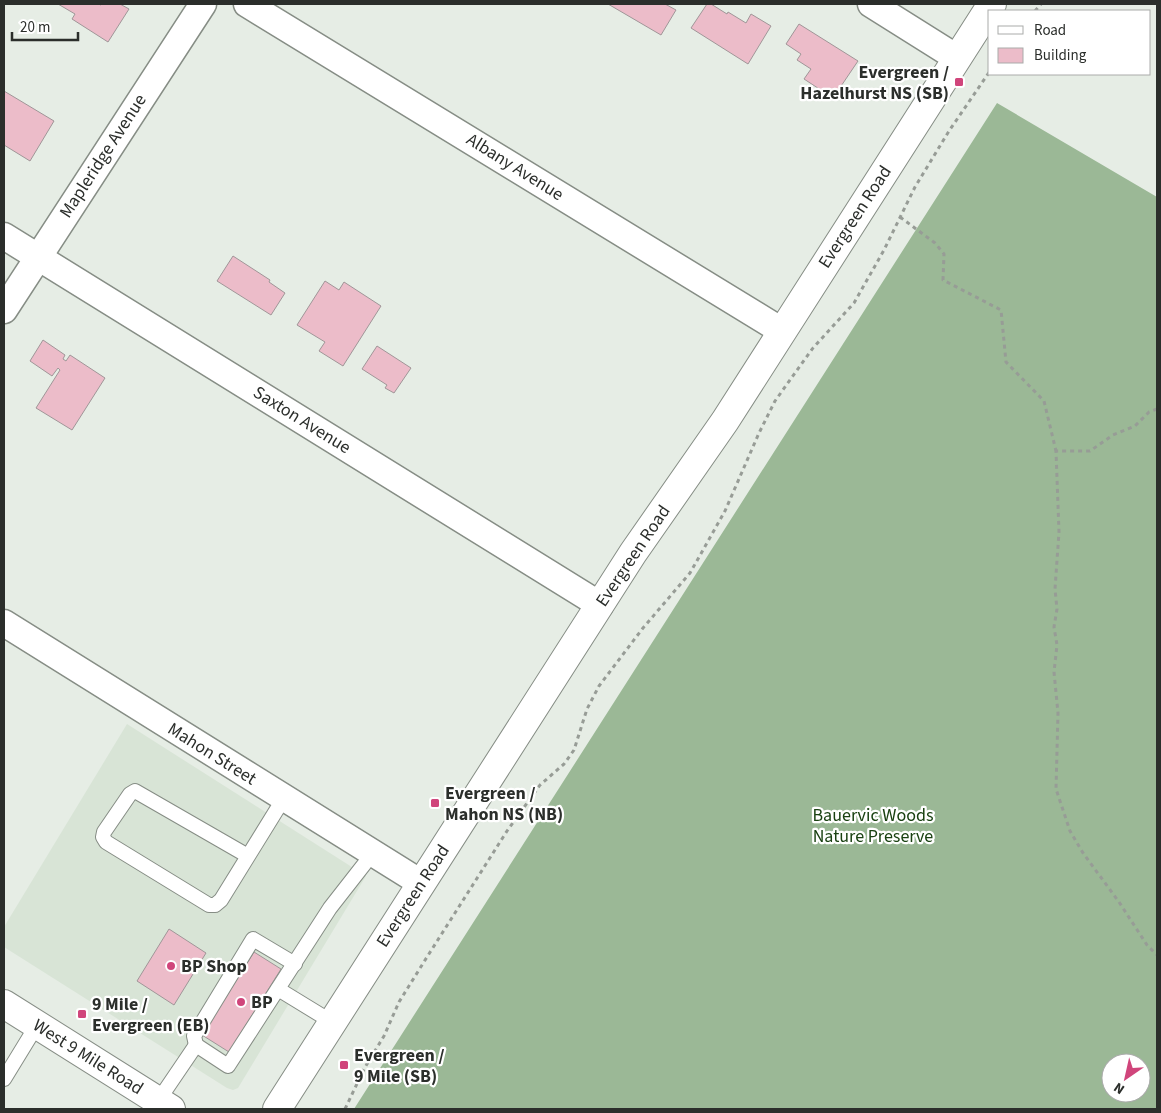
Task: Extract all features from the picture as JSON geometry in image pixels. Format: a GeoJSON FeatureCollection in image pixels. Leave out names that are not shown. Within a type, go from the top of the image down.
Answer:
{"type":"FeatureCollection","features":[{"type":"Feature","properties":{"kind":"main road","name":"Evergreen Road"},"geometry":{"type":"LineString","coordinates":[[277,1109],[600,605],[648,531],[710,444],[988,10]]}},
{"type":"Feature","properties":{"kind":"main road","name":"West 9 Mile Road"},"geometry":{"type":"LineString","coordinates":[[4,1004],[165,1105]]}},
{"type":"Feature","properties":{"kind":"street","name":"Mapleridge Avenue"},"geometry":{"type":"LineString","coordinates":[[4,310],[203,4]]}},
{"type":"Feature","properties":{"kind":"street","name":"Albany Avenue"},"geometry":{"type":"LineString","coordinates":[[247,4],[782,331]]}},
{"type":"Feature","properties":{"kind":"street"},"geometry":{"type":"LineString","coordinates":[[871,4],[957,58]]}},
{"type":"Feature","properties":{"kind":"street","name":"Saxton Avenue"},"geometry":{"type":"LineString","coordinates":[[4,236],[600,605]]}},
{"type":"Feature","properties":{"kind":"street","name":"Mahon Street"},"geometry":{"type":"LineString","coordinates":[[4,623],[421,884]]}},
{"type":"Feature","properties":{"kind":"lane"},"geometry":{"type":"LineString","coordinates":[[248,856],[135,791],[130,794],[104,832],[106,842],[209,905],[215,905],[221,900],[284,798]]}},
{"type":"Feature","properties":{"kind":"lane"},"geometry":{"type":"LineString","coordinates":[[196,1045],[228,1066],[330,908],[373,853]]}},
{"type":"Feature","properties":{"kind":"lane"},"geometry":{"type":"LineString","coordinates":[[165,1105],[196,1045],[194,1036],[253,939],[295,964]]}},
{"type":"Feature","properties":{"kind":"lane"},"geometry":{"type":"LineString","coordinates":[[278,988],[332,1022]]}},
{"type":"Feature","properties":{"kind":"lane"},"geometry":{"type":"LineString","coordinates":[[4,1079],[37,1025]]}},
{"type":"Feature","properties":{"kind":"path"},"geometry":{"type":"LineString","coordinates":[[345,1109],[364,1069],[384,1036],[399,1002],[513,823],[540,786],[564,764],[574,750],[587,709],[600,686],[643,628],[690,573],[725,511],[759,434],[776,401],[813,348],[854,303],[884,250],[915,188],[949,131],[988,73]]}},
{"type":"Feature","properties":{"kind":"path"},"geometry":{"type":"LineString","coordinates":[[900,217],[935,243],[944,254],[943,280],[1001,310],[1006,362],[1044,401],[1056,451],[1059,532],[1055,589],[1057,609],[1054,627],[1057,645],[1054,672],[1058,713],[1056,789],[1070,831],[1083,853],[1119,902],[1147,945],[1157,955]]}},
{"type":"Feature","properties":{"kind":"path"},"geometry":{"type":"LineString","coordinates":[[1056,451],[1090,450],[1113,435],[1135,426],[1149,412],[1157,409]]}},
{"type":"Feature","properties":{"kind":"shaded area"},"geometry":{"type":"Polygon","coordinates":[[[127,724],[366,876],[238,1088],[233,1090],[4,947],[4,927],[127,724]]]}},
{"type":"Feature","properties":{"kind":"green space","name":"Bauervic Woods Nature Preserve"},"geometry":{"type":"Polygon","coordinates":[[[997,103],[1157,197],[1157,1109],[354,1109],[997,103]]]}},
{"type":"Feature","properties":{"kind":"building"},"geometry":{"type":"Polygon","coordinates":[[[58,4],[120,4],[129,9],[108,42],[72,19],[75,14],[58,4]]]}},
{"type":"Feature","properties":{"kind":"building"},"geometry":{"type":"Polygon","coordinates":[[[608,4],[665,4],[676,10],[661,35],[608,4]]]}},
{"type":"Feature","properties":{"kind":"building"},"geometry":{"type":"Polygon","coordinates":[[[707,4],[711,4],[727,14],[728,12],[746,23],[751,14],[771,26],[748,64],[691,28],[707,4]]]}},
{"type":"Feature","properties":{"kind":"building"},"geometry":{"type":"Polygon","coordinates":[[[799,24],[858,61],[833,98],[804,79],[811,69],[797,60],[801,54],[786,44],[799,24]]]}},
{"type":"Feature","properties":{"kind":"building"},"geometry":{"type":"Polygon","coordinates":[[[4,91],[54,121],[30,161],[4,145],[4,91]]]}},
{"type":"Feature","properties":{"kind":"building"},"geometry":{"type":"Polygon","coordinates":[[[233,256],[270,280],[269,282],[285,293],[271,315],[217,281],[233,256]]]}},
{"type":"Feature","properties":{"kind":"building"},"geometry":{"type":"Polygon","coordinates":[[[325,281],[339,290],[344,282],[381,306],[343,366],[319,351],[325,342],[297,325],[325,281]]]}},
{"type":"Feature","properties":{"kind":"building"},"geometry":{"type":"Polygon","coordinates":[[[43,340],[65,355],[63,359],[66,361],[70,355],[105,378],[72,430],[36,408],[60,370],[58,368],[52,376],[30,361],[43,340]]]}},
{"type":"Feature","properties":{"kind":"building"},"geometry":{"type":"Polygon","coordinates":[[[377,346],[411,368],[394,393],[385,388],[387,385],[362,369],[377,346]]]}},
{"type":"Feature","properties":{"kind":"building"},"geometry":{"type":"Polygon","coordinates":[[[169,929],[206,953],[174,1005],[137,981],[169,929]]]}},
{"type":"Feature","properties":{"kind":"building"},"geometry":{"type":"Polygon","coordinates":[[[254,952],[281,969],[229,1052],[202,1035],[254,952]]]}},
{"type":"Feature","properties":{"kind":"place","name":"Evergreen / Hazelhurst NS (SB)"},"geometry":{"type":"Point","coordinates":[959,82]}},
{"type":"Feature","properties":{"kind":"place","name":"Evergreen / Mahon NS (NB)"},"geometry":{"type":"Point","coordinates":[435,803]}},
{"type":"Feature","properties":{"kind":"place","name":"BP Shop"},"geometry":{"type":"Point","coordinates":[171,966]}},
{"type":"Feature","properties":{"kind":"place","name":"BP"},"geometry":{"type":"Point","coordinates":[241,1002]}},
{"type":"Feature","properties":{"kind":"place","name":"9 Mile / Evergreen (EB)"},"geometry":{"type":"Point","coordinates":[82,1014]}},
{"type":"Feature","properties":{"kind":"place","name":"Evergreen / 9 Mile (SB)"},"geometry":{"type":"Point","coordinates":[344,1065]}}]}
